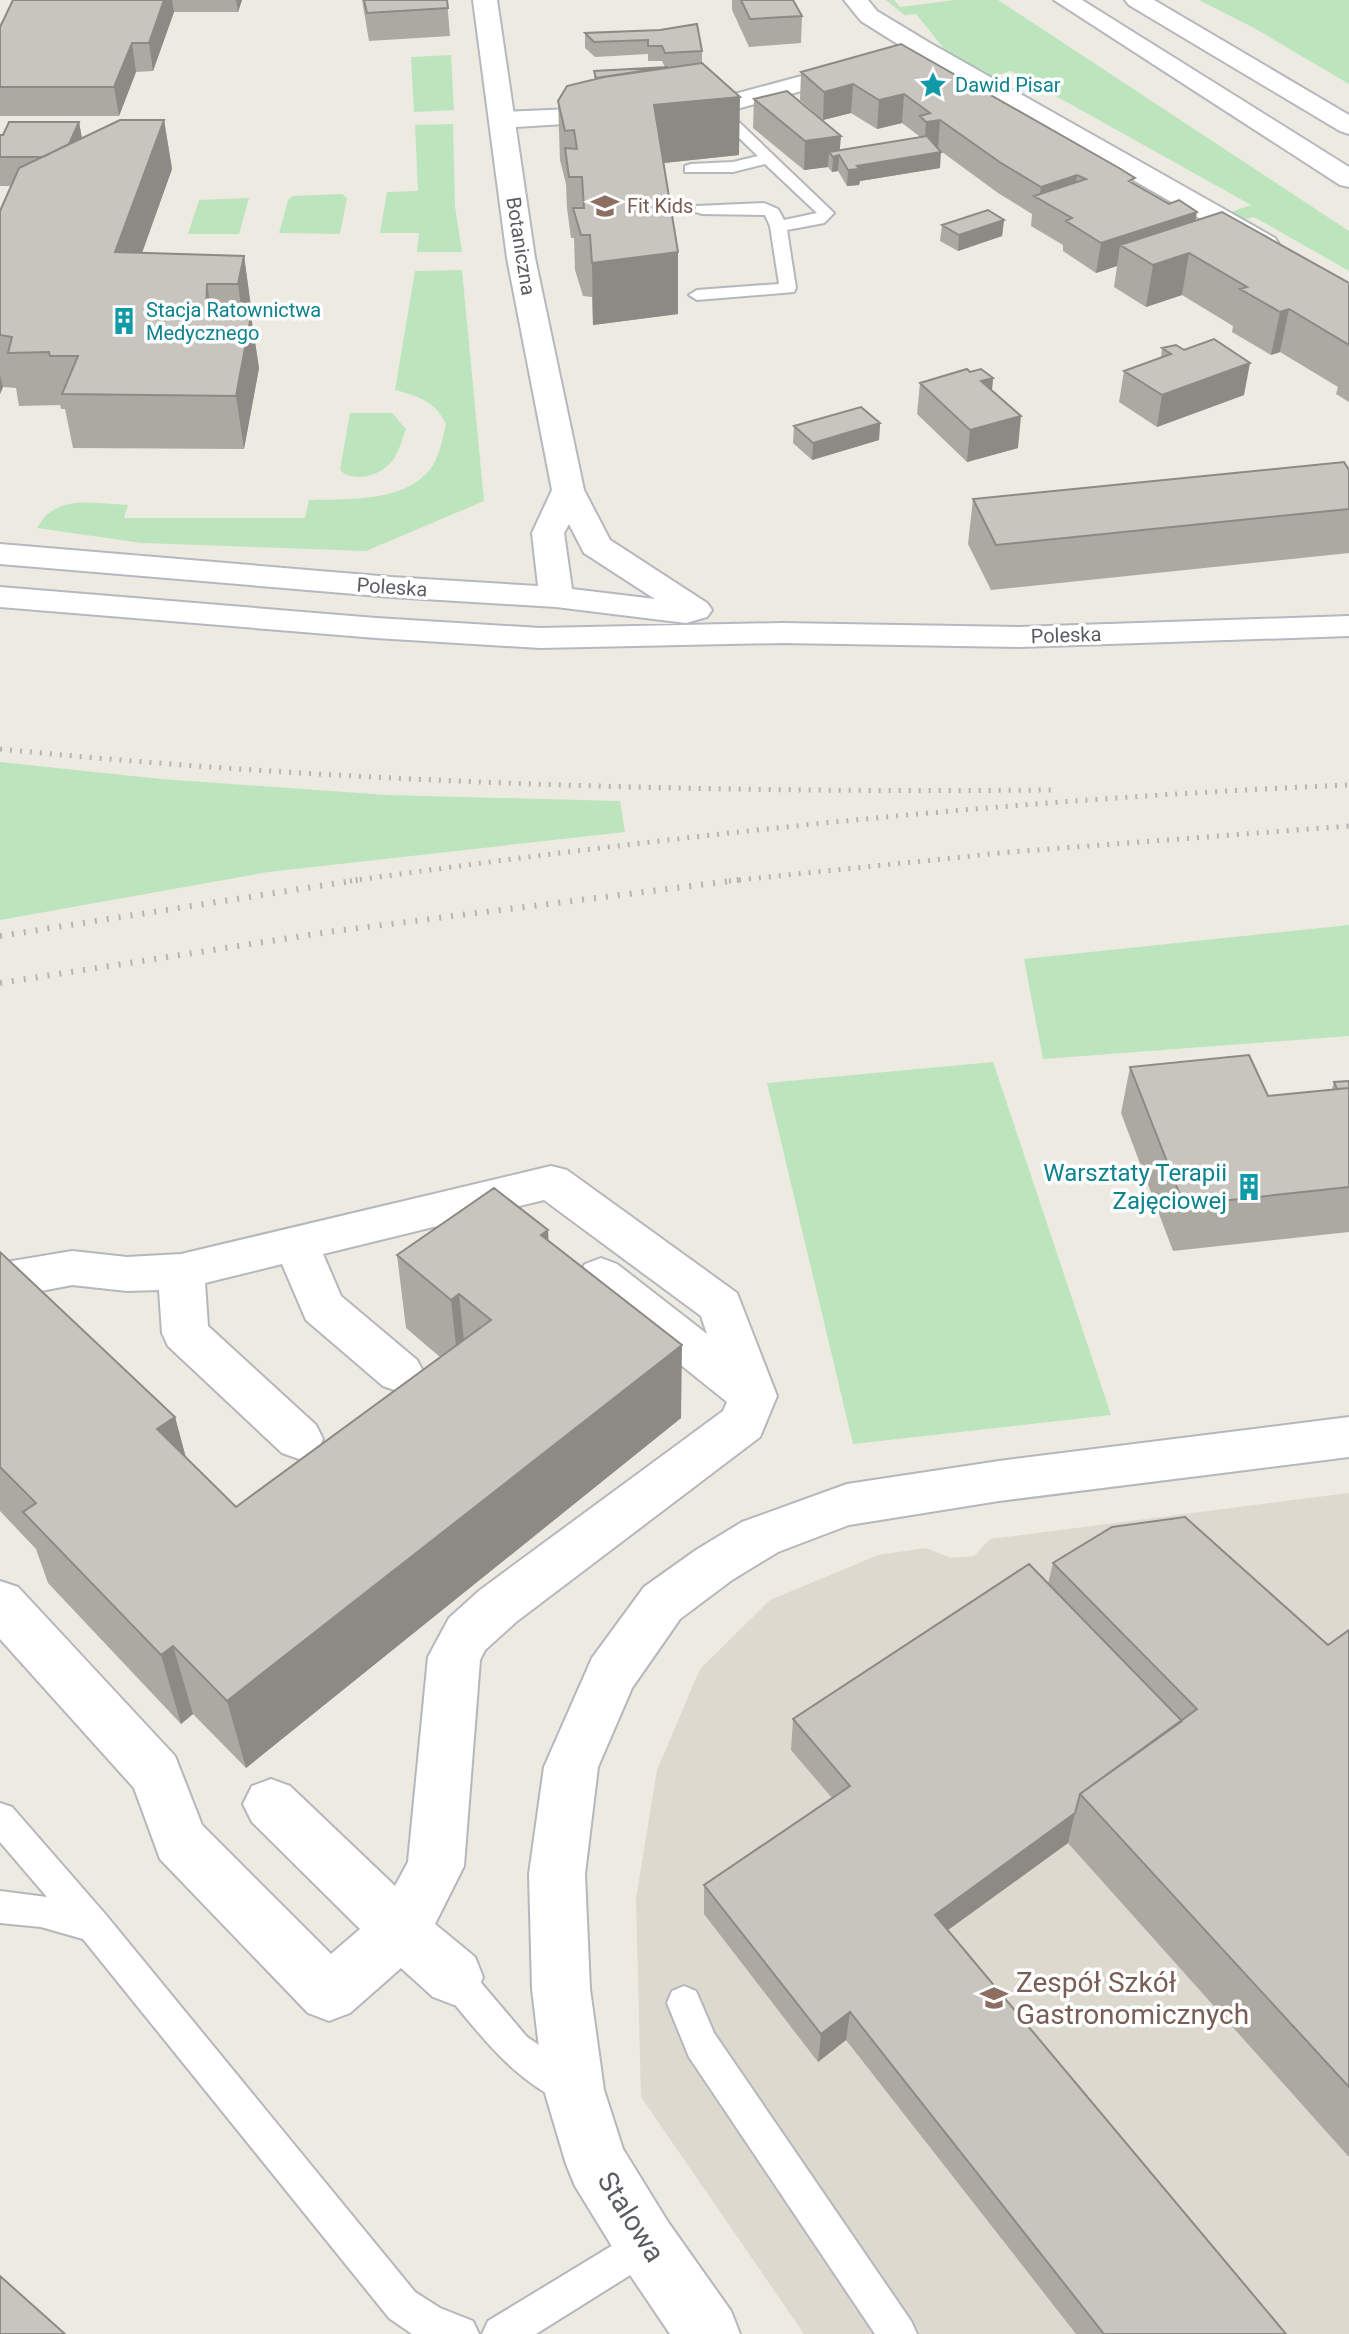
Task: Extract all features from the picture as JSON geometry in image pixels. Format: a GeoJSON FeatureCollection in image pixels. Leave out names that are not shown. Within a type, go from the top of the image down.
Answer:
{"type":"FeatureCollection","features":[{"type":"Feature","properties":{"kind":"main road","name":"Botaniczna"},"geometry":{"type":"LineString","coordinates":[[485,0],[521,258],[568,490],[596,546]]}},
{"type":"Feature","properties":{"kind":"main road"},"geometry":{"type":"LineString","coordinates":[[856,0],[869,16],[921,48],[1287,257]]}},
{"type":"Feature","properties":{"kind":"main road"},"geometry":{"type":"LineString","coordinates":[[1066,0],[1349,179]]}},
{"type":"Feature","properties":{"kind":"main road"},"geometry":{"type":"LineString","coordinates":[[1137,0],[1349,126]]}},
{"type":"Feature","properties":{"kind":"main road"},"geometry":{"type":"LineString","coordinates":[[502,120],[653,112],[713,105],[782,90],[921,48]]}},
{"type":"Feature","properties":{"kind":"main road"},"geometry":{"type":"LineString","coordinates":[[556,597],[548,533],[568,490]]}},
{"type":"Feature","properties":{"kind":"main road"},"geometry":{"type":"LineString","coordinates":[[540,638],[556,597],[596,546],[702,615]]}},
{"type":"Feature","properties":{"kind":"main road","name":"Poleska"},"geometry":{"type":"LineString","coordinates":[[0,554],[391,587],[556,597],[702,615],[782,633]]}},
{"type":"Feature","properties":{"kind":"main road","name":"Poleska"},"geometry":{"type":"LineString","coordinates":[[0,597],[376,628],[540,638],[782,633],[1019,637],[1349,626]]}},
{"type":"Feature","properties":{"kind":"main road"},"geometry":{"type":"LineString","coordinates":[[0,1281],[72,1268],[127,1274],[181,1271],[551,1182],[721,1306],[753,1396],[743,1423],[498,1606],[467,1634],[454,1657],[436,1866],[401,1931],[329,1993],[180,1841],[156,1774],[0,1603]]}},
{"type":"Feature","properties":{"kind":"main road"},"geometry":{"type":"LineString","coordinates":[[296,1243],[322,1307],[400,1373]]}},
{"type":"Feature","properties":{"kind":"main road"},"geometry":{"type":"LineString","coordinates":[[181,1271],[185,1333],[299,1439]]}},
{"type":"Feature","properties":{"kind":"main road"},"geometry":{"type":"LineString","coordinates":[[601,1276],[753,1396]]}},
{"type":"Feature","properties":{"kind":"main road","name":"Stalowa"},"geometry":{"type":"LineString","coordinates":[[708,2334],[646,2244],[597,2164],[574,2090],[561,1989],[557,1874],[571,1767],[611,1674],[662,1603],[760,1537],[847,1505],[999,1481],[1349,1437]]}},
{"type":"Feature","properties":{"kind":"main road"},"geometry":{"type":"LineString","coordinates":[[271,1804],[401,1931],[454,1977]]}},
{"type":"Feature","properties":{"kind":"lane"},"geometry":{"type":"LineString","coordinates":[[713,105],[826,213],[818,220],[778,226]]}},
{"type":"Feature","properties":{"kind":"lane"},"geometry":{"type":"LineString","coordinates":[[691,169],[733,167],[769,158]]}},
{"type":"Feature","properties":{"kind":"lane"},"geometry":{"type":"LineString","coordinates":[[697,295],[788,288],[778,226],[772,212],[764,208],[702,209]]}},
{"type":"Feature","properties":{"kind":"lane"},"geometry":{"type":"LineString","coordinates":[[0,1818],[94,1926],[402,2305],[429,2323],[460,2334]]}},
{"type":"Feature","properties":{"kind":"lane"},"geometry":{"type":"LineString","coordinates":[[0,1907],[41,1911],[94,1926]]}},
{"type":"Feature","properties":{"kind":"lane"},"geometry":{"type":"LineString","coordinates":[[454,1977],[515,2049],[574,2090]]}},
{"type":"Feature","properties":{"kind":"lane"},"geometry":{"type":"LineString","coordinates":[[684,2003],[701,2045],[898,2334]]}},
{"type":"Feature","properties":{"kind":"lane"},"geometry":{"type":"LineString","coordinates":[[501,2334],[646,2244]]}},
{"type":"Feature","properties":{"kind":"shaded area","name":"Zespół Szkół Gastronomicznych"},"geometry":{"type":"Polygon","coordinates":[[[1349,1493],[1349,2334],[804,2334],[641,2097],[636,1899],[657,1770],[700,1669],[770,1600],[878,1555],[926,1548],[951,1558],[974,1556],[990,1539],[1349,1493]]]}},
{"type":"Feature","properties":{"kind":"green space"},"geometry":{"type":"Polygon","coordinates":[[[886,0],[894,0],[900,7],[955,0],[998,0],[1349,231],[1349,271],[1254,217],[1243,220],[1231,212],[1251,205],[1011,71],[990,77],[946,51],[916,14],[904,15],[886,0]]]}},
{"type":"Feature","properties":{"kind":"green space"},"geometry":{"type":"Polygon","coordinates":[[[1199,0],[1349,0],[1349,84],[1254,28],[1199,0]]]}},
{"type":"Feature","properties":{"kind":"green space"},"geometry":{"type":"Polygon","coordinates":[[[451,55],[454,110],[414,112],[411,57],[451,55]]]}},
{"type":"Feature","properties":{"kind":"green space"},"geometry":{"type":"Polygon","coordinates":[[[453,124],[455,206],[462,252],[417,252],[419,233],[380,233],[387,192],[418,191],[415,125],[453,124]]]}},
{"type":"Feature","properties":{"kind":"green space"},"geometry":{"type":"Polygon","coordinates":[[[342,194],[347,198],[340,234],[279,233],[288,200],[293,196],[342,194]]]}},
{"type":"Feature","properties":{"kind":"green space"},"geometry":{"type":"Polygon","coordinates":[[[249,198],[239,234],[188,234],[199,200],[249,198]]]}},
{"type":"Feature","properties":{"kind":"green space"},"geometry":{"type":"Polygon","coordinates":[[[462,270],[484,501],[366,551],[142,543],[37,528],[54,510],[76,503],[128,505],[124,518],[305,518],[309,500],[359,499],[393,493],[409,486],[433,465],[446,424],[437,410],[425,401],[395,390],[415,271],[462,270]]]}},
{"type":"Feature","properties":{"kind":"green space"},"geometry":{"type":"Polygon","coordinates":[[[350,413],[392,413],[406,429],[393,460],[382,470],[368,476],[353,476],[340,470],[350,413]]]}},
{"type":"Feature","properties":{"kind":"green space"},"geometry":{"type":"Polygon","coordinates":[[[0,762],[161,779],[387,795],[620,801],[625,832],[268,872],[0,920],[0,762]]]}},
{"type":"Feature","properties":{"kind":"green space"},"geometry":{"type":"Polygon","coordinates":[[[1349,925],[1349,1036],[1043,1059],[1024,959],[1349,925]]]}},
{"type":"Feature","properties":{"kind":"green space"},"geometry":{"type":"Polygon","coordinates":[[[993,1062],[1111,1415],[853,1444],[767,1083],[993,1062]]]}},
{"type":"Feature","properties":{"kind":"building"},"geometry":{"type":"Polygon","coordinates":[[[13,0],[164,0],[149,43],[132,43],[114,87],[0,87],[0,27],[13,0]]]}},
{"type":"Feature","properties":{"kind":"building"},"geometry":{"type":"Polygon","coordinates":[[[364,0],[447,0],[448,8],[367,13],[364,0]]]}},
{"type":"Feature","properties":{"kind":"building"},"geometry":{"type":"Polygon","coordinates":[[[741,0],[793,0],[802,16],[750,19],[741,0]]]}},
{"type":"Feature","properties":{"kind":"building"},"geometry":{"type":"Polygon","coordinates":[[[697,24],[702,51],[665,53],[662,46],[648,46],[648,40],[594,42],[585,33],[660,30],[697,24]]]}},
{"type":"Feature","properties":{"kind":"building"},"geometry":{"type":"Polygon","coordinates":[[[901,44],[1119,168],[1135,178],[1129,181],[1169,204],[1179,200],[1197,212],[1101,243],[1066,221],[1072,218],[1034,196],[1086,179],[1077,175],[1041,187],[940,120],[926,122],[920,116],[930,113],[904,94],[879,100],[853,84],[824,92],[801,72],[901,44]]]}},
{"type":"Feature","properties":{"kind":"building"},"geometry":{"type":"Polygon","coordinates":[[[702,63],[740,97],[654,105],[678,252],[592,263],[590,235],[581,235],[573,208],[584,208],[582,177],[569,177],[565,148],[577,149],[574,130],[565,131],[558,101],[567,86],[604,77],[702,63]]]}},
{"type":"Feature","properties":{"kind":"building"},"geometry":{"type":"Polygon","coordinates":[[[668,67],[596,78],[594,71],[668,67]]]}},
{"type":"Feature","properties":{"kind":"building"},"geometry":{"type":"Polygon","coordinates":[[[787,91],[841,136],[805,141],[754,99],[787,91]]]}},
{"type":"Feature","properties":{"kind":"building","name":"Stacja Ratownictwa Medycznego"},"geometry":{"type":"Polygon","coordinates":[[[120,120],[164,120],[115,252],[244,256],[238,284],[207,284],[206,315],[251,316],[236,396],[62,394],[78,356],[50,356],[49,352],[8,353],[12,337],[0,335],[0,211],[19,168],[120,120]]]}},
{"type":"Feature","properties":{"kind":"building"},"geometry":{"type":"Polygon","coordinates":[[[9,122],[79,122],[69,144],[43,157],[0,157],[0,135],[3,135],[9,122]]]}},
{"type":"Feature","properties":{"kind":"building"},"geometry":{"type":"Polygon","coordinates":[[[927,136],[941,152],[857,166],[860,169],[848,170],[839,155],[833,157],[829,152],[927,136]]]}},
{"type":"Feature","properties":{"kind":"building"},"geometry":{"type":"Polygon","coordinates":[[[988,210],[1004,220],[959,235],[942,225],[988,210]]]}},
{"type":"Feature","properties":{"kind":"building"},"geometry":{"type":"Polygon","coordinates":[[[1222,212],[1349,283],[1349,345],[1289,309],[1280,312],[1240,289],[1247,287],[1189,253],[1153,265],[1120,245],[1222,212]]]}},
{"type":"Feature","properties":{"kind":"building"},"geometry":{"type":"Polygon","coordinates":[[[1214,339],[1250,363],[1162,395],[1124,371],[1171,354],[1162,348],[1176,345],[1184,350],[1214,339]]]}},
{"type":"Feature","properties":{"kind":"building"},"geometry":{"type":"Polygon","coordinates":[[[967,369],[970,372],[981,369],[993,378],[981,381],[1021,416],[970,430],[920,383],[967,369]]]}},
{"type":"Feature","properties":{"kind":"building"},"geometry":{"type":"Polygon","coordinates":[[[861,407],[880,423],[813,443],[794,426],[861,407]]]}},
{"type":"Feature","properties":{"kind":"building"},"geometry":{"type":"Polygon","coordinates":[[[1344,462],[1349,470],[1349,509],[996,545],[973,499],[1344,462]]]}},
{"type":"Feature","properties":{"kind":"building"},"geometry":{"type":"Polygon","coordinates":[[[1249,1055],[1268,1096],[1349,1088],[1349,1187],[1184,1205],[1130,1067],[1249,1055]]]}},
{"type":"Feature","properties":{"kind":"building"},"geometry":{"type":"Polygon","coordinates":[[[1349,1081],[1349,1088],[1337,1089],[1334,1082],[1349,1081]]]}},
{"type":"Feature","properties":{"kind":"building"},"geometry":{"type":"Polygon","coordinates":[[[494,1188],[548,1230],[541,1235],[682,1345],[227,1701],[173,1646],[161,1655],[23,1512],[36,1503],[0,1467],[0,1252],[175,1417],[157,1429],[236,1507],[491,1320],[459,1294],[451,1300],[397,1255],[494,1188]]]}},
{"type":"Feature","properties":{"kind":"building"},"geometry":{"type":"Polygon","coordinates":[[[1185,1517],[1328,1645],[1349,1630],[1349,2087],[1080,1794],[1197,1709],[1053,1563],[1112,1527],[1185,1517]]]}},
{"type":"Feature","properties":{"kind":"building"},"geometry":{"type":"Polygon","coordinates":[[[1029,1564],[1182,1721],[1080,1794],[1075,1813],[935,1915],[1286,2334],[1104,2334],[850,2012],[821,2034],[704,1885],[850,1786],[793,1719],[1029,1564]]]}},
{"type":"Feature","properties":{"kind":"building"},"geometry":{"type":"Polygon","coordinates":[[[0,2276],[65,2334],[0,2334],[0,2276]]]}},
{"type":"Feature","properties":{"kind":"railway"},"geometry":{"type":"LineString","coordinates":[[0,749],[263,771],[526,784],[790,790],[1054,790]]}},
{"type":"Feature","properties":{"kind":"railway"},"geometry":{"type":"LineString","coordinates":[[358,880],[599,848],[973,809],[1349,785]]}},
{"type":"Feature","properties":{"kind":"railway"},"geometry":{"type":"LineString","coordinates":[[741,880],[1010,852],[1349,826]]}},
{"type":"Feature","properties":{"kind":"railway"},"geometry":{"type":"LineString","coordinates":[[358,880],[364,879]]}},
{"type":"Feature","properties":{"kind":"railway"},"geometry":{"type":"LineString","coordinates":[[741,880],[747,879]]}},
{"type":"Feature","properties":{"kind":"railway"},"geometry":{"type":"LineString","coordinates":[[0,936],[358,880]]}},
{"type":"Feature","properties":{"kind":"railway"},"geometry":{"type":"LineString","coordinates":[[350,881],[358,880]]}},
{"type":"Feature","properties":{"kind":"railway"},"geometry":{"type":"LineString","coordinates":[[0,983],[335,931],[741,880]]}},
{"type":"Feature","properties":{"kind":"railway"},"geometry":{"type":"LineString","coordinates":[[729,881],[741,880]]}},
{"type":"Feature","properties":{"kind":"place","name":"Dawid Pisar"},"geometry":{"type":"Point","coordinates":[933,85]}},
{"type":"Feature","properties":{"kind":"place","name":"Fit Kids"},"geometry":{"type":"Point","coordinates":[605,206]}},
{"type":"Feature","properties":{"kind":"place","name":"Stacja Ratownictwa Medycznego"},"geometry":{"type":"Point","coordinates":[124,321]}},
{"type":"Feature","properties":{"kind":"place","name":"Warsztaty Terapii Zajęciowej"},"geometry":{"type":"Point","coordinates":[1249,1187]}},
{"type":"Feature","properties":{"kind":"place","name":"Zespół Szkół Gastronomicznych"},"geometry":{"type":"Point","coordinates":[994,1998]}}]}
